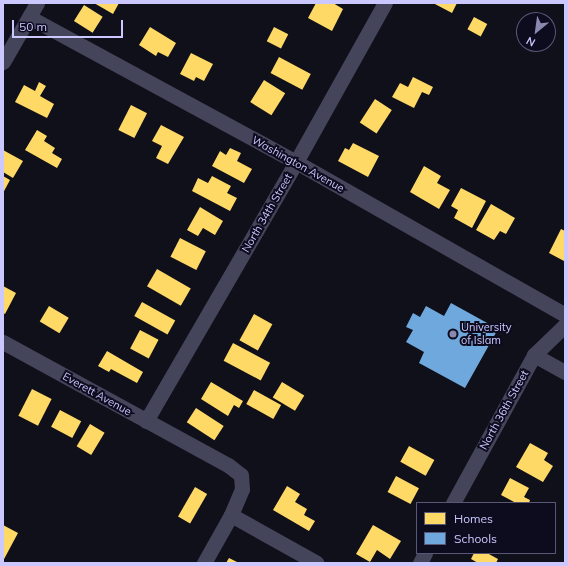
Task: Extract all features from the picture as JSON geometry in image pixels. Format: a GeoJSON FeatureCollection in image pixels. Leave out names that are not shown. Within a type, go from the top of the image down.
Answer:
{"type":"FeatureCollection","features":[{"type":"Feature","properties":{"kind":"street"},"geometry":{"type":"LineString","coordinates":[[3,62],[37,3]]}},
{"type":"Feature","properties":{"kind":"street","name":"North 34th Street"},"geometry":{"type":"LineString","coordinates":[[146,421],[296,162],[385,3]]}},
{"type":"Feature","properties":{"kind":"street","name":"Washington Avenue"},"geometry":{"type":"LineString","coordinates":[[29,17],[296,162],[565,315]]}},
{"type":"Feature","properties":{"kind":"street","name":"North 36th Street"},"geometry":{"type":"LineString","coordinates":[[454,502],[534,355],[565,325]]}},
{"type":"Feature","properties":{"kind":"street","name":"Everett Avenue"},"geometry":{"type":"LineString","coordinates":[[3,342],[228,465],[241,475],[242,488],[231,515]]}},
{"type":"Feature","properties":{"kind":"street"},"geometry":{"type":"LineString","coordinates":[[534,355],[565,372]]}},
{"type":"Feature","properties":{"kind":"street"},"geometry":{"type":"LineString","coordinates":[[204,563],[231,515],[317,563]]}},
{"type":"Feature","properties":{"kind":"street"},"geometry":{"type":"LineString","coordinates":[[420,563],[424,554]]}},
{"type":"Feature","properties":{"kind":"building: Homes"},"geometry":{"type":"Polygon","coordinates":[[[94,3],[119,3],[113,14],[94,3]]]}},
{"type":"Feature","properties":{"kind":"building: Homes"},"geometry":{"type":"Polygon","coordinates":[[[316,3],[333,3],[343,9],[332,31],[308,18],[316,3]]]}},
{"type":"Feature","properties":{"kind":"building: Homes"},"geometry":{"type":"Polygon","coordinates":[[[433,3],[457,3],[452,13],[433,3]]]}},
{"type":"Feature","properties":{"kind":"building: Homes"},"geometry":{"type":"Polygon","coordinates":[[[84,5],[103,17],[93,33],[74,21],[84,5]]]}},
{"type":"Feature","properties":{"kind":"building: Homes"},"geometry":{"type":"Polygon","coordinates":[[[474,17],[487,24],[481,36],[467,29],[474,17]]]}},
{"type":"Feature","properties":{"kind":"building: Homes"},"geometry":{"type":"Polygon","coordinates":[[[150,27],[176,43],[168,57],[158,52],[156,56],[139,45],[150,27]]]}},
{"type":"Feature","properties":{"kind":"building: Homes"},"geometry":{"type":"Polygon","coordinates":[[[274,27],[288,34],[281,49],[267,41],[274,27]]]}},
{"type":"Feature","properties":{"kind":"building: Homes"},"geometry":{"type":"Polygon","coordinates":[[[191,53],[213,64],[204,81],[196,77],[194,81],[180,74],[191,53]]]}},
{"type":"Feature","properties":{"kind":"building: Homes"},"geometry":{"type":"Polygon","coordinates":[[[279,57],[311,74],[302,90],[271,73],[279,57]]]}},
{"type":"Feature","properties":{"kind":"building: Homes"},"geometry":{"type":"Polygon","coordinates":[[[413,77],[433,87],[429,95],[422,92],[414,108],[392,97],[400,83],[408,87],[413,77]]]}},
{"type":"Feature","properties":{"kind":"building: Homes"},"geometry":{"type":"Polygon","coordinates":[[[264,80],[285,93],[271,115],[250,102],[264,80]]]}},
{"type":"Feature","properties":{"kind":"building: Homes"},"geometry":{"type":"Polygon","coordinates":[[[39,82],[46,86],[40,96],[54,104],[47,118],[15,102],[24,85],[35,91],[39,82]]]}},
{"type":"Feature","properties":{"kind":"building: Homes"},"geometry":{"type":"Polygon","coordinates":[[[375,99],[392,110],[377,133],[360,122],[375,99]]]}},
{"type":"Feature","properties":{"kind":"building: Homes"},"geometry":{"type":"Polygon","coordinates":[[[131,105],[147,113],[134,138],[118,130],[131,105]]]}},
{"type":"Feature","properties":{"kind":"building: Homes"},"geometry":{"type":"Polygon","coordinates":[[[161,125],[184,137],[168,164],[156,158],[162,146],[152,141],[161,125]]]}},
{"type":"Feature","properties":{"kind":"building: Homes"},"geometry":{"type":"Polygon","coordinates":[[[37,130],[47,136],[44,141],[55,148],[52,153],[62,159],[57,168],[25,150],[37,130]]]}},
{"type":"Feature","properties":{"kind":"building: Homes"},"geometry":{"type":"Polygon","coordinates":[[[353,143],[379,156],[368,177],[338,161],[345,148],[349,150],[353,143]]]}},
{"type":"Feature","properties":{"kind":"building: Homes"},"geometry":{"type":"Polygon","coordinates":[[[230,148],[241,153],[237,161],[252,169],[244,183],[212,166],[220,151],[226,155],[230,148]]]}},
{"type":"Feature","properties":{"kind":"building: Homes"},"geometry":{"type":"Polygon","coordinates":[[[3,150],[23,161],[13,178],[3,172],[3,150]]]}},
{"type":"Feature","properties":{"kind":"building: Homes"},"geometry":{"type":"Polygon","coordinates":[[[424,166],[441,176],[437,183],[450,190],[439,209],[410,192],[424,166]]]}},
{"type":"Feature","properties":{"kind":"building: Homes"},"geometry":{"type":"Polygon","coordinates":[[[3,176],[10,180],[3,193],[3,176]]]}},
{"type":"Feature","properties":{"kind":"building: Homes"},"geometry":{"type":"Polygon","coordinates":[[[212,176],[231,186],[227,193],[237,198],[230,211],[192,191],[198,178],[208,183],[212,176]]]}},
{"type":"Feature","properties":{"kind":"building: Homes"},"geometry":{"type":"Polygon","coordinates":[[[461,188],[486,201],[472,228],[454,218],[458,210],[451,206],[461,188]]]}},
{"type":"Feature","properties":{"kind":"building: Homes"},"geometry":{"type":"Polygon","coordinates":[[[491,204],[515,218],[506,234],[500,231],[494,240],[476,230],[491,204]]]}},
{"type":"Feature","properties":{"kind":"building: Homes"},"geometry":{"type":"Polygon","coordinates":[[[200,207],[223,221],[215,235],[203,228],[198,236],[187,230],[200,207]]]}},
{"type":"Feature","properties":{"kind":"building: Homes"},"geometry":{"type":"Polygon","coordinates":[[[561,229],[565,231],[564,261],[549,253],[561,229]]]}},
{"type":"Feature","properties":{"kind":"building: Homes"},"geometry":{"type":"Polygon","coordinates":[[[180,238],[206,251],[196,270],[170,257],[180,238]]]}},
{"type":"Feature","properties":{"kind":"building: Homes"},"geometry":{"type":"Polygon","coordinates":[[[157,269],[191,288],[181,306],[147,286],[157,269]]]}},
{"type":"Feature","properties":{"kind":"building: Homes"},"geometry":{"type":"Polygon","coordinates":[[[3,286],[16,293],[5,314],[3,313],[3,286]]]}},
{"type":"Feature","properties":{"kind":"building: Homes"},"geometry":{"type":"Polygon","coordinates":[[[142,302],[175,320],[167,334],[134,316],[142,302]]]}},
{"type":"Feature","properties":{"kind":"building: Homes"},"geometry":{"type":"Polygon","coordinates":[[[49,306],[69,318],[59,333],[40,321],[49,306]]]}},
{"type":"Feature","properties":{"kind":"building: Homes"},"geometry":{"type":"Polygon","coordinates":[[[254,314],[272,324],[258,350],[239,340],[254,314]]]}},
{"type":"Feature","properties":{"kind":"building: Homes"},"geometry":{"type":"Polygon","coordinates":[[[140,330],[159,340],[149,358],[130,349],[140,330]]]}},
{"type":"Feature","properties":{"kind":"building: Homes"},"geometry":{"type":"Polygon","coordinates":[[[233,343],[270,363],[261,380],[224,361],[233,343]]]}},
{"type":"Feature","properties":{"kind":"building: Homes"},"geometry":{"type":"Polygon","coordinates":[[[107,351],[143,372],[137,383],[111,369],[109,372],[98,366],[107,351]]]}},
{"type":"Feature","properties":{"kind":"building: Homes"},"geometry":{"type":"Polygon","coordinates":[[[211,382],[243,401],[239,408],[234,405],[228,416],[201,399],[211,382]]]}},
{"type":"Feature","properties":{"kind":"building: Homes"},"geometry":{"type":"Polygon","coordinates":[[[282,382],[304,395],[295,411],[273,397],[282,382]]]}},
{"type":"Feature","properties":{"kind":"building: Homes"},"geometry":{"type":"Polygon","coordinates":[[[32,389],[52,399],[38,426],[18,416],[32,389]]]}},
{"type":"Feature","properties":{"kind":"building: Homes"},"geometry":{"type":"Polygon","coordinates":[[[254,390],[281,405],[273,419],[246,404],[254,390]]]}},
{"type":"Feature","properties":{"kind":"building: Homes"},"geometry":{"type":"Polygon","coordinates":[[[196,408],[224,426],[214,440],[187,422],[196,408]]]}},
{"type":"Feature","properties":{"kind":"building: Homes"},"geometry":{"type":"Polygon","coordinates":[[[60,410],[81,421],[72,438],[51,427],[60,410]]]}},
{"type":"Feature","properties":{"kind":"building: Homes"},"geometry":{"type":"Polygon","coordinates":[[[90,424],[105,433],[91,455],[77,446],[90,424]]]}},
{"type":"Feature","properties":{"kind":"building: Homes"},"geometry":{"type":"Polygon","coordinates":[[[530,443],[548,453],[544,460],[553,466],[543,482],[516,467],[530,443]]]}},
{"type":"Feature","properties":{"kind":"building: Homes"},"geometry":{"type":"Polygon","coordinates":[[[409,446],[434,460],[426,476],[400,462],[409,446]]]}},
{"type":"Feature","properties":{"kind":"building: Homes"},"geometry":{"type":"Polygon","coordinates":[[[396,476],[419,488],[411,504],[388,492],[396,476]]]}},
{"type":"Feature","properties":{"kind":"building: Homes"},"geometry":{"type":"Polygon","coordinates":[[[510,478],[529,488],[524,497],[530,500],[529,502],[514,502],[501,495],[510,478]]]}},
{"type":"Feature","properties":{"kind":"building: Homes"},"geometry":{"type":"Polygon","coordinates":[[[287,486],[300,494],[295,502],[307,509],[304,515],[315,521],[309,531],[273,510],[287,486]]]}},
{"type":"Feature","properties":{"kind":"building: Homes"},"geometry":{"type":"Polygon","coordinates":[[[195,487],[207,494],[190,523],[178,516],[195,487]]]}},
{"type":"Feature","properties":{"kind":"building: Homes"},"geometry":{"type":"Polygon","coordinates":[[[3,525],[18,533],[3,561],[3,525]]]}},
{"type":"Feature","properties":{"kind":"building: Homes"},"geometry":{"type":"Polygon","coordinates":[[[373,525],[401,541],[390,559],[377,550],[370,562],[356,554],[373,525]]]}},
{"type":"Feature","properties":{"kind":"building: Homes"},"geometry":{"type":"Polygon","coordinates":[[[474,554],[489,554],[498,559],[496,563],[478,563],[471,559],[474,554]]]}},
{"type":"Feature","properties":{"kind":"building: Homes"},"geometry":{"type":"Polygon","coordinates":[[[229,558],[239,563],[226,563],[229,558]]]}},
{"type":"Feature","properties":{"kind":"building: Schools"},"geometry":{"type":"Polygon","coordinates":[[[451,303],[498,329],[465,388],[419,363],[424,352],[406,342],[413,330],[406,327],[413,313],[420,317],[426,306],[444,316],[451,303]]]}},
{"type":"Feature","properties":{"kind":"place","name":"University of Islam"},"geometry":{"type":"Point","coordinates":[453,334]}}]}
